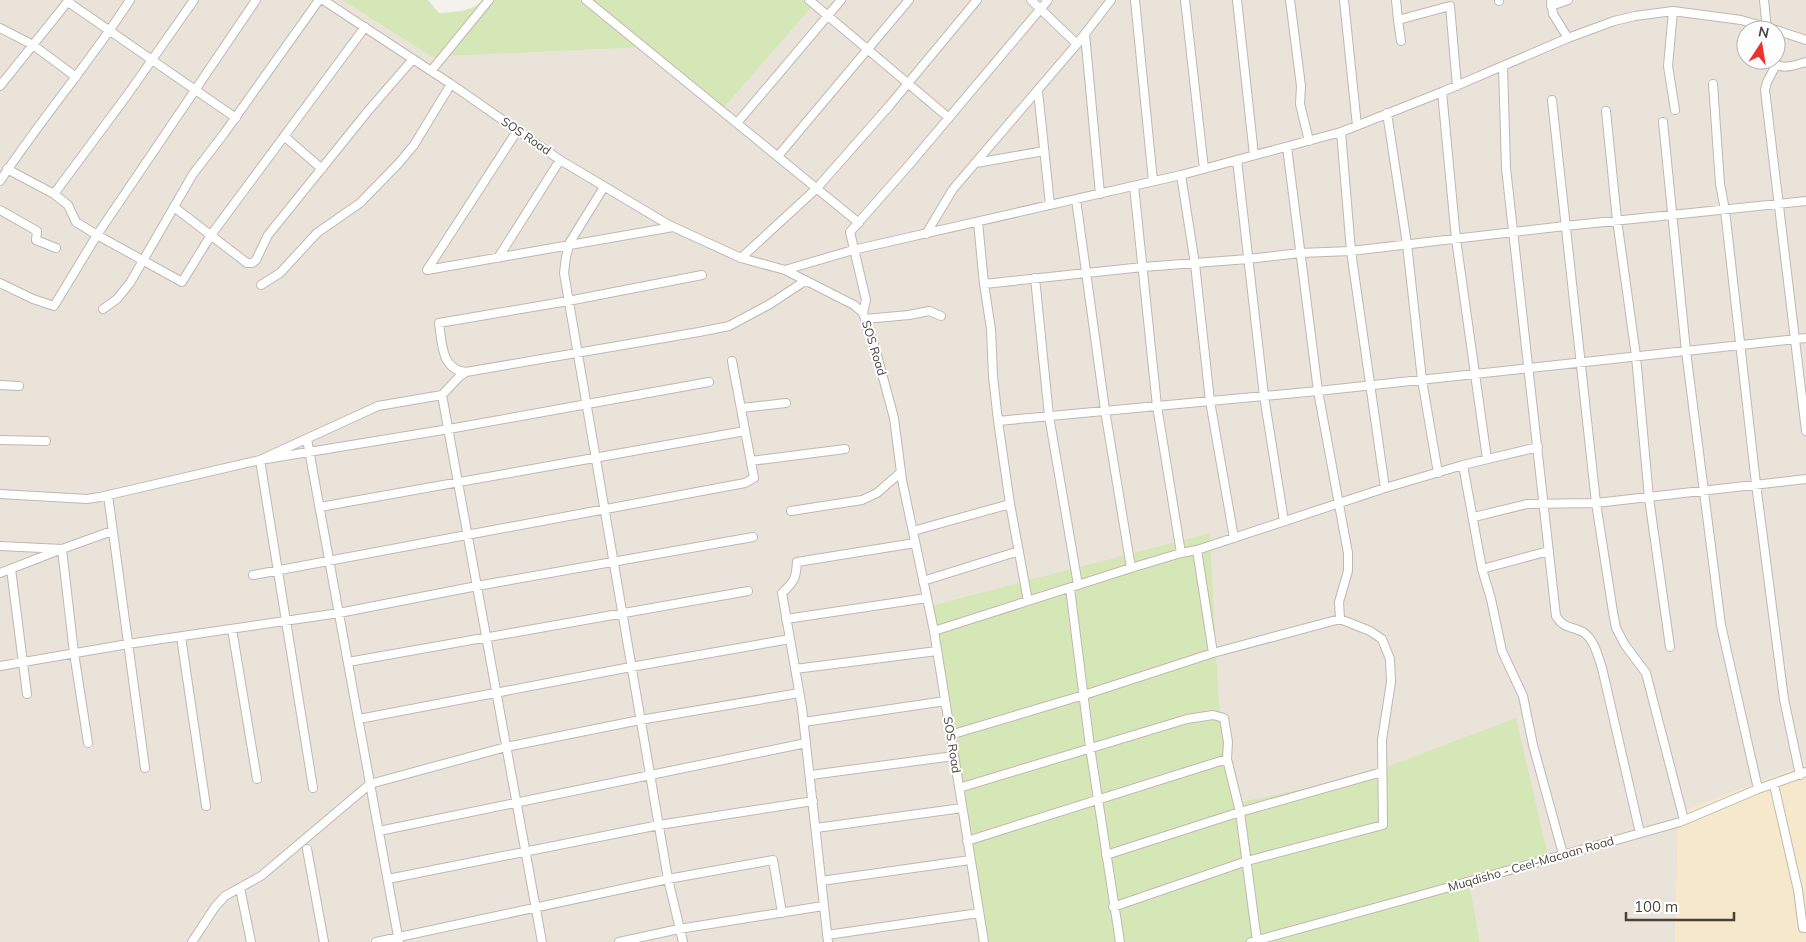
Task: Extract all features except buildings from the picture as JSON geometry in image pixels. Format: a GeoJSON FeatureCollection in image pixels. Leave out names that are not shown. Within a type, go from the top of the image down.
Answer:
{"type":"FeatureCollection","features":[{"type":"Feature","properties":{"kind":"street"},"geometry":{"type":"LineString","coordinates":[[0,180],[110,31],[130,0]]}},
{"type":"Feature","properties":{"kind":"street"},"geometry":{"type":"LineString","coordinates":[[54,194],[194,0]]}},
{"type":"Feature","properties":{"kind":"street"},"geometry":{"type":"LineString","coordinates":[[0,283],[33,299],[54,306],[97,235],[256,0]]}},
{"type":"Feature","properties":{"kind":"street"},"geometry":{"type":"LineString","coordinates":[[103,309],[117,299],[130,283],[193,174],[321,0]]}},
{"type":"Feature","properties":{"kind":"street","name":"SOS Road"},"geometry":{"type":"LineString","coordinates":[[321,0],[451,84],[560,160],[604,187],[673,227],[741,258],[785,270],[854,305],[864,316],[894,418],[901,472],[912,531],[934,631],[984,942]]}},
{"type":"Feature","properties":{"kind":"street"},"geometry":{"type":"LineString","coordinates":[[431,71],[489,0]]}},
{"type":"Feature","properties":{"kind":"street"},"geometry":{"type":"LineString","coordinates":[[586,0],[859,223]]}},
{"type":"Feature","properties":{"kind":"street"},"geometry":{"type":"LineString","coordinates":[[809,0],[949,118]]}},
{"type":"Feature","properties":{"kind":"street"},"geometry":{"type":"LineString","coordinates":[[738,123],[841,0]]}},
{"type":"Feature","properties":{"kind":"street"},"geometry":{"type":"LineString","coordinates":[[778,156],[909,0]]}},
{"type":"Feature","properties":{"kind":"street"},"geometry":{"type":"LineString","coordinates":[[741,258],[817,188],[908,84],[977,0]]}},
{"type":"Feature","properties":{"kind":"street"},"geometry":{"type":"LineString","coordinates":[[1031,0],[1077,44]]}},
{"type":"Feature","properties":{"kind":"street"},"geometry":{"type":"LineString","coordinates":[[941,316],[929,311],[908,315],[864,316],[866,300],[850,232],[1048,0]]}},
{"type":"Feature","properties":{"kind":"street"},"geometry":{"type":"LineString","coordinates":[[926,234],[953,189],[1038,91],[1111,0]]}},
{"type":"Feature","properties":{"kind":"street"},"geometry":{"type":"LineString","coordinates":[[1135,0],[1152,181]]}},
{"type":"Feature","properties":{"kind":"street"},"geometry":{"type":"LineString","coordinates":[[1185,0],[1204,169]]}},
{"type":"Feature","properties":{"kind":"street"},"geometry":{"type":"LineString","coordinates":[[1237,0],[1254,155]]}},
{"type":"Feature","properties":{"kind":"street"},"geometry":{"type":"LineString","coordinates":[[1290,0],[1300,86],[1300,104],[1309,141]]}},
{"type":"Feature","properties":{"kind":"street"},"geometry":{"type":"LineString","coordinates":[[1344,0],[1357,126]]}},
{"type":"Feature","properties":{"kind":"street"},"geometry":{"type":"LineString","coordinates":[[1396,0],[1401,41]]}},
{"type":"Feature","properties":{"kind":"street"},"geometry":{"type":"LineString","coordinates":[[1568,0],[1551,3],[1553,14],[1568,38]]}},
{"type":"Feature","properties":{"kind":"street"},"geometry":{"type":"LineString","coordinates":[[1764,0],[1766,20]]}},
{"type":"Feature","properties":{"kind":"street"},"geometry":{"type":"LineString","coordinates":[[0,86],[68,1],[236,118]]}},
{"type":"Feature","properties":{"kind":"street"},"geometry":{"type":"LineString","coordinates":[[1398,20],[1449,3],[1457,86]]}},
{"type":"Feature","properties":{"kind":"street"},"geometry":{"type":"LineString","coordinates":[[1673,11],[1668,66],[1675,110]]}},
{"type":"Feature","properties":{"kind":"street"},"geometry":{"type":"LineString","coordinates":[[785,270],[854,250],[1181,175],[1341,132],[1457,86],[1568,38],[1614,21],[1673,11],[1741,20]]}},
{"type":"Feature","properties":{"kind":"street"},"geometry":{"type":"LineString","coordinates":[[7,170],[54,194],[68,206],[76,222],[182,282],[211,235],[364,27]]}},
{"type":"Feature","properties":{"kind":"street"},"geometry":{"type":"LineString","coordinates":[[0,28],[33,45],[76,77]]}},
{"type":"Feature","properties":{"kind":"street"},"geometry":{"type":"LineString","coordinates":[[1786,33],[1806,40]]}},
{"type":"Feature","properties":{"kind":"street"},"geometry":{"type":"LineString","coordinates":[[1085,34],[1100,194]]}},
{"type":"Feature","properties":{"kind":"street"},"geometry":{"type":"LineString","coordinates":[[174,207],[247,263],[252,264],[256,260],[268,235],[413,59]]}},
{"type":"Feature","properties":{"kind":"street"},"geometry":{"type":"LineString","coordinates":[[1786,67],[1806,62]]}},
{"type":"Feature","properties":{"kind":"street"},"geometry":{"type":"LineString","coordinates":[[1503,66],[1506,168],[1512,232],[1556,616],[1562,624],[1585,633],[1594,645],[1602,668],[1640,833]]}},
{"type":"Feature","properties":{"kind":"street"},"geometry":{"type":"LineString","coordinates":[[1771,70],[1766,90],[1806,432]]}},
{"type":"Feature","properties":{"kind":"street"},"geometry":{"type":"LineString","coordinates":[[261,285],[280,273],[317,233],[360,203],[399,164],[414,145],[451,84]]}},
{"type":"Feature","properties":{"kind":"street"},"geometry":{"type":"LineString","coordinates":[[1713,84],[1720,184],[1725,210],[1756,484],[1784,699],[1803,774]]}},
{"type":"Feature","properties":{"kind":"street"},"geometry":{"type":"LineString","coordinates":[[1038,91],[1050,205]]}},
{"type":"Feature","properties":{"kind":"street"},"geometry":{"type":"LineString","coordinates":[[1442,92],[1456,239],[1487,460]]}},
{"type":"Feature","properties":{"kind":"street"},"geometry":{"type":"LineString","coordinates":[[1552,100],[1564,226],[1596,504],[1616,628],[1646,674],[1684,820]]}},
{"type":"Feature","properties":{"kind":"street"},"geometry":{"type":"LineString","coordinates":[[1606,111],[1617,220],[1636,356],[1649,498],[1670,647]]}},
{"type":"Feature","properties":{"kind":"street"},"geometry":{"type":"LineString","coordinates":[[1387,113],[1407,244],[1422,380],[1438,473]]}},
{"type":"Feature","properties":{"kind":"street"},"geometry":{"type":"LineString","coordinates":[[1663,122],[1686,351],[1721,625],[1758,789]]}},
{"type":"Feature","properties":{"kind":"street"},"geometry":{"type":"LineString","coordinates":[[517,131],[427,270],[673,227]]}},
{"type":"Feature","properties":{"kind":"street"},"geometry":{"type":"LineString","coordinates":[[1341,132],[1351,251],[1385,488]]}},
{"type":"Feature","properties":{"kind":"street"},"geometry":{"type":"LineString","coordinates":[[284,136],[322,169]]}},
{"type":"Feature","properties":{"kind":"street"},"geometry":{"type":"LineString","coordinates":[[1287,147],[1318,391],[1348,553],[1348,571],[1338,602],[1340,619]]}},
{"type":"Feature","properties":{"kind":"street"},"geometry":{"type":"LineString","coordinates":[[976,162],[1044,151]]}},
{"type":"Feature","properties":{"kind":"street"},"geometry":{"type":"LineString","coordinates":[[498,258],[560,160]]}},
{"type":"Feature","properties":{"kind":"street"},"geometry":{"type":"LineString","coordinates":[[1237,160],[1264,396],[1284,521]]}},
{"type":"Feature","properties":{"kind":"street"},"geometry":{"type":"LineString","coordinates":[[1181,175],[1195,264],[1210,401],[1234,538]]}},
{"type":"Feature","properties":{"kind":"street"},"geometry":{"type":"LineString","coordinates":[[1134,186],[1158,406],[1181,553]]}},
{"type":"Feature","properties":{"kind":"street"},"geometry":{"type":"LineString","coordinates":[[604,187],[570,245],[564,273],[668,878],[683,942]]}},
{"type":"Feature","properties":{"kind":"street"},"geometry":{"type":"LineString","coordinates":[[1076,199],[1105,410],[1131,568]]}},
{"type":"Feature","properties":{"kind":"street"},"geometry":{"type":"LineString","coordinates":[[984,284],[1143,267],[1195,264],[1300,253],[1351,251],[1671,214],[1806,201]]}},
{"type":"Feature","properties":{"kind":"street"},"geometry":{"type":"LineString","coordinates":[[0,210],[37,231],[36,240],[56,248]]}},
{"type":"Feature","properties":{"kind":"street"},"geometry":{"type":"LineString","coordinates":[[978,222],[984,284],[991,329],[993,376],[998,421],[1010,504],[1028,601]]}},
{"type":"Feature","properties":{"kind":"street"},"geometry":{"type":"LineString","coordinates":[[702,275],[568,301],[439,323],[443,351],[457,371],[466,372],[729,326],[770,304],[805,281]]}},
{"type":"Feature","properties":{"kind":"street"},"geometry":{"type":"LineString","coordinates":[[1035,278],[1049,416],[1074,587],[1090,747],[1113,907],[1120,942]]}},
{"type":"Feature","properties":{"kind":"street"},"geometry":{"type":"LineString","coordinates":[[998,421],[1318,391],[1806,338]]}},
{"type":"Feature","properties":{"kind":"street"},"geometry":{"type":"LineString","coordinates":[[253,575],[745,483],[754,478],[732,362]]}},
{"type":"Feature","properties":{"kind":"street"},"geometry":{"type":"LineString","coordinates":[[260,460],[378,406],[442,395],[466,372]]}},
{"type":"Feature","properties":{"kind":"street"},"geometry":{"type":"LineString","coordinates":[[0,494],[87,498],[108,495],[260,460],[449,429],[709,382]]}},
{"type":"Feature","properties":{"kind":"street"},"geometry":{"type":"LineString","coordinates":[[0,385],[19,386]]}},
{"type":"Feature","properties":{"kind":"street"},"geometry":{"type":"LineString","coordinates":[[442,395],[542,942]]}},
{"type":"Feature","properties":{"kind":"street"},"geometry":{"type":"LineString","coordinates":[[741,408],[786,403]]}},
{"type":"Feature","properties":{"kind":"street"},"geometry":{"type":"LineString","coordinates":[[320,507],[745,431]]}},
{"type":"Feature","properties":{"kind":"street"},"geometry":{"type":"LineString","coordinates":[[307,439],[399,939]]}},
{"type":"Feature","properties":{"kind":"street"},"geometry":{"type":"LineString","coordinates":[[0,440],[46,441]]}},
{"type":"Feature","properties":{"kind":"street"},"geometry":{"type":"LineString","coordinates":[[934,631],[1131,568],[1197,550],[1385,488],[1463,465],[1538,447]]}},
{"type":"Feature","properties":{"kind":"street"},"geometry":{"type":"LineString","coordinates":[[751,461],[845,449]]}},
{"type":"Feature","properties":{"kind":"street"},"geometry":{"type":"LineString","coordinates":[[260,460],[313,788]]}},
{"type":"Feature","properties":{"kind":"street"},"geometry":{"type":"LineString","coordinates":[[1463,465],[1482,569],[1491,599],[1502,651],[1522,696],[1533,745],[1563,854]]}},
{"type":"Feature","properties":{"kind":"street"},"geometry":{"type":"LineString","coordinates":[[791,511],[862,500],[877,493],[901,472]]}},
{"type":"Feature","properties":{"kind":"street"},"geometry":{"type":"LineString","coordinates":[[1474,517],[1527,504],[1596,504],[1806,479]]}},
{"type":"Feature","properties":{"kind":"street"},"geometry":{"type":"LineString","coordinates":[[108,495],[146,768]]}},
{"type":"Feature","properties":{"kind":"street"},"geometry":{"type":"LineString","coordinates":[[912,531],[1010,504]]}},
{"type":"Feature","properties":{"kind":"street"},"geometry":{"type":"LineString","coordinates":[[0,574],[11,568],[112,531]]}},
{"type":"Feature","properties":{"kind":"street"},"geometry":{"type":"LineString","coordinates":[[0,666],[128,644],[339,613],[477,586],[753,537]]}},
{"type":"Feature","properties":{"kind":"street"},"geometry":{"type":"LineString","coordinates":[[915,544],[797,562],[796,576],[782,593],[804,722],[827,938],[979,913]]}},
{"type":"Feature","properties":{"kind":"street"},"geometry":{"type":"LineString","coordinates":[[0,546],[62,549]]}},
{"type":"Feature","properties":{"kind":"street"},"geometry":{"type":"LineString","coordinates":[[62,549],[74,653],[88,743]]}},
{"type":"Feature","properties":{"kind":"street"},"geometry":{"type":"LineString","coordinates":[[1197,550],[1212,653]]}},
{"type":"Feature","properties":{"kind":"street"},"geometry":{"type":"LineString","coordinates":[[923,581],[1019,551]]}},
{"type":"Feature","properties":{"kind":"street"},"geometry":{"type":"LineString","coordinates":[[1482,569],[1549,551]]}},
{"type":"Feature","properties":{"kind":"street"},"geometry":{"type":"LineString","coordinates":[[11,568],[27,694]]}},
{"type":"Feature","properties":{"kind":"street"},"geometry":{"type":"LineString","coordinates":[[348,662],[748,591]]}},
{"type":"Feature","properties":{"kind":"street"},"geometry":{"type":"LineString","coordinates":[[786,619],[927,598]]}},
{"type":"Feature","properties":{"kind":"street"},"geometry":{"type":"LineString","coordinates":[[950,735],[1084,695],[1212,653],[1340,619],[1370,631],[1382,639],[1390,659],[1391,682],[1382,740],[1383,824],[1247,861],[1113,907]]}},
{"type":"Feature","properties":{"kind":"street"},"geometry":{"type":"LineString","coordinates":[[232,629],[257,779]]}},
{"type":"Feature","properties":{"kind":"street"},"geometry":{"type":"LineString","coordinates":[[181,637],[206,806]]}},
{"type":"Feature","properties":{"kind":"street"},"geometry":{"type":"LineString","coordinates":[[359,719],[790,639]]}},
{"type":"Feature","properties":{"kind":"street"},"geometry":{"type":"LineString","coordinates":[[795,668],[937,651]]}},
{"type":"Feature","properties":{"kind":"street"},"geometry":{"type":"LineString","coordinates":[[192,942],[215,907],[225,896],[261,876],[370,784],[506,747],[640,720],[799,692]]}},
{"type":"Feature","properties":{"kind":"street"},"geometry":{"type":"LineString","coordinates":[[804,722],[945,701]]}},
{"type":"Feature","properties":{"kind":"street"},"geometry":{"type":"LineString","coordinates":[[959,788],[1187,719],[1213,715],[1224,718],[1228,742],[1226,759],[1240,812],[1247,861],[1254,941]]}},
{"type":"Feature","properties":{"kind":"street"},"geometry":{"type":"LineString","coordinates":[[379,831],[806,743]]}},
{"type":"Feature","properties":{"kind":"street"},"geometry":{"type":"LineString","coordinates":[[810,775],[954,756]]}},
{"type":"Feature","properties":{"kind":"street"},"geometry":{"type":"LineString","coordinates":[[967,841],[1226,759]]}},
{"type":"Feature","properties":{"kind":"street"},"geometry":{"type":"LineString","coordinates":[[1106,855],[1240,812],[1382,772]]}},
{"type":"Feature","properties":{"kind":"street","name":"Muqdisho - Ceel-Macaan Road"},"geometry":{"type":"LineString","coordinates":[[1254,941],[1417,897],[1684,820],[1758,789],[1803,774]]}},
{"type":"Feature","properties":{"kind":"street"},"geometry":{"type":"LineString","coordinates":[[1774,785],[1798,890],[1803,928],[1806,928]]}},
{"type":"Feature","properties":{"kind":"street"},"geometry":{"type":"LineString","coordinates":[[388,879],[659,826],[813,801]]}},
{"type":"Feature","properties":{"kind":"street"},"geometry":{"type":"LineString","coordinates":[[816,828],[962,808]]}},
{"type":"Feature","properties":{"kind":"street"},"geometry":{"type":"LineString","coordinates":[[307,849],[324,942]]}},
{"type":"Feature","properties":{"kind":"street"},"geometry":{"type":"LineString","coordinates":[[376,942],[399,939],[668,878],[773,860],[782,913]]}},
{"type":"Feature","properties":{"kind":"street"},"geometry":{"type":"LineString","coordinates":[[821,881],[970,860]]}},
{"type":"Feature","properties":{"kind":"street"},"geometry":{"type":"LineString","coordinates":[[240,888],[251,942]]}},
{"type":"Feature","properties":{"kind":"street"},"geometry":{"type":"LineString","coordinates":[[619,942],[680,928],[823,906]]}},
{"type":"Feature","properties":{"kind":"shaded area"},"geometry":{"type":"Polygon","coordinates":[[[0,0],[342,0],[432,57],[647,47],[720,112],[818,0],[1806,0],[1806,764],[1679,813],[1675,942],[1480,942],[1470,887],[1358,778],[1241,803],[1219,703],[1210,534],[930,606],[979,942],[0,942],[0,0]]]}},
{"type":"Feature","properties":{"kind":"green space"},"geometry":{"type":"Polygon","coordinates":[[[342,0],[428,0],[439,13],[468,9],[482,0],[818,0],[720,112],[647,47],[432,57],[342,0]]]}},
{"type":"Feature","properties":{"kind":"green space"},"geometry":{"type":"Polygon","coordinates":[[[1210,533],[1219,703],[1241,802],[1358,778],[1516,718],[1548,856],[1470,887],[1480,942],[979,942],[930,606],[1210,533]]]}},
{"type":"Feature","properties":{"kind":"sand"},"geometry":{"type":"Polygon","coordinates":[[[1806,764],[1806,942],[1675,942],[1678,813],[1806,764]]]}}]}
